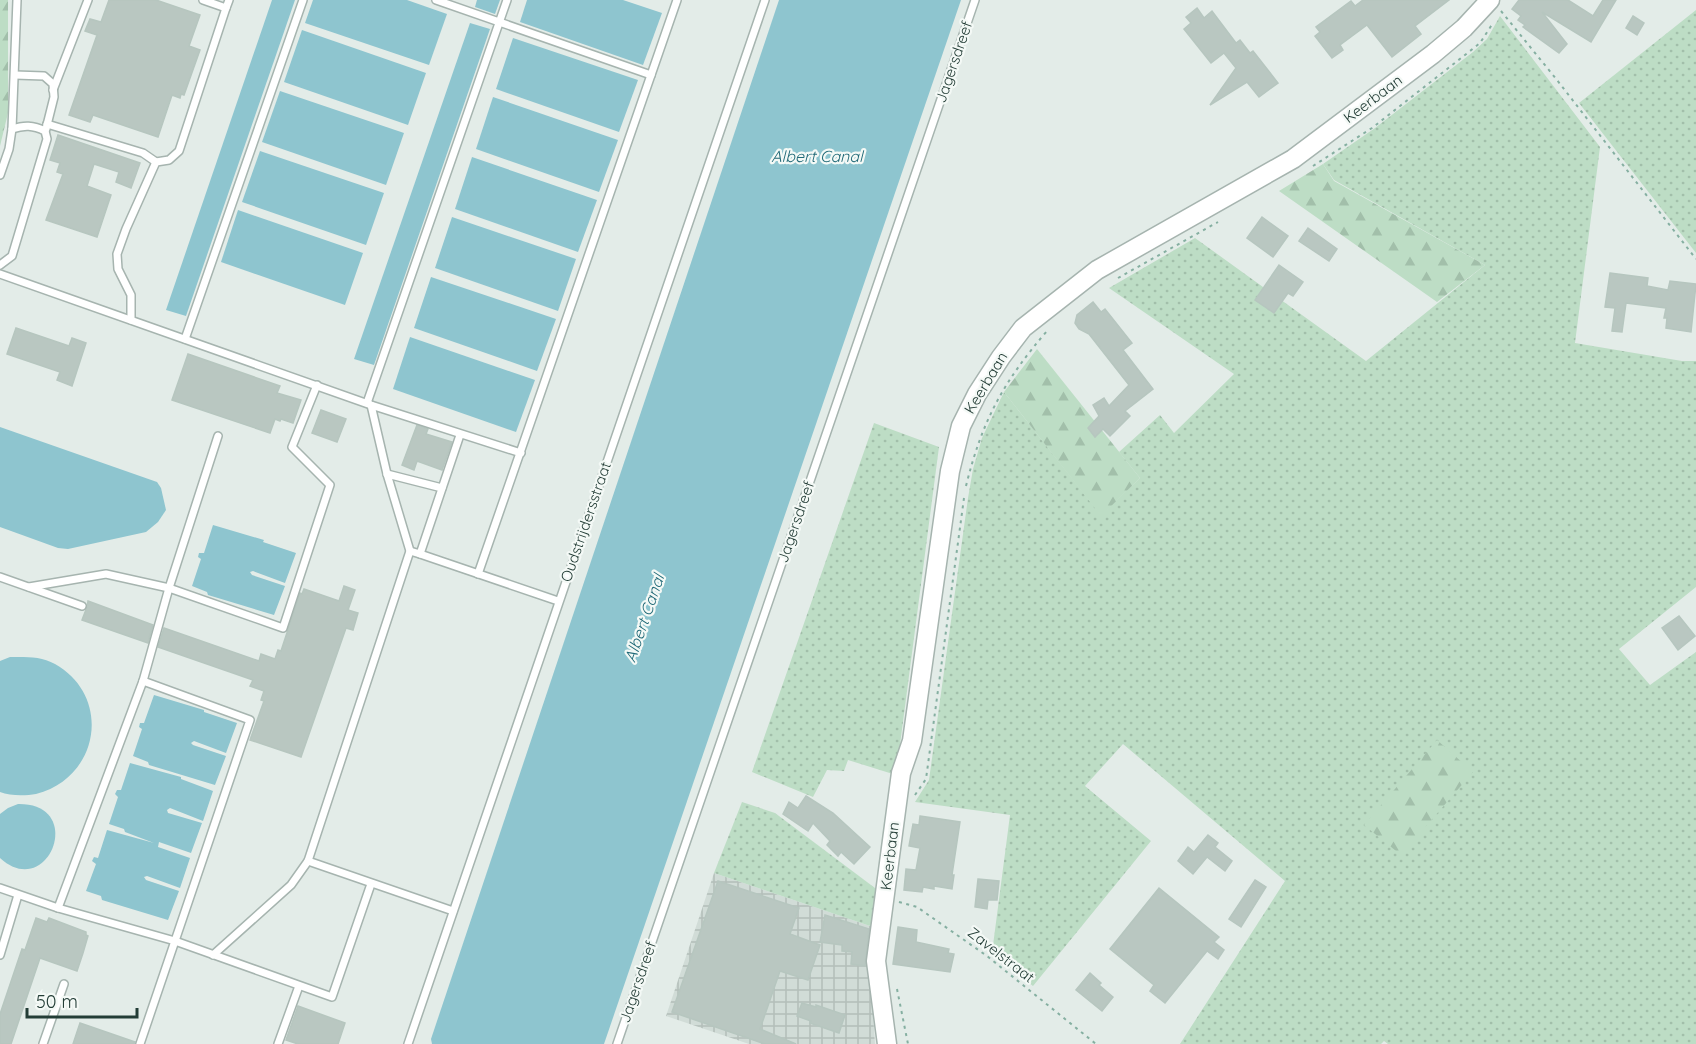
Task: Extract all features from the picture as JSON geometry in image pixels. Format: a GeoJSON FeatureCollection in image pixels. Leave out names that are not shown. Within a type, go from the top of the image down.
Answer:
{"type":"FeatureCollection","features":[{"type":"Feature","properties":{"kind":"street","name":"Keerbaan"},"geometry":{"type":"LineString","coordinates":[[887,1044],[876,961],[901,773],[912,741],[950,471],[961,426],[977,394],[1000,357],[1023,328],[1097,270],[1293,159],[1495,5]]}},
{"type":"Feature","properties":{"kind":"lane"},"geometry":{"type":"LineString","coordinates":[[0,175],[9,148],[12,129],[17,0]]}},
{"type":"Feature","properties":{"kind":"lane"},"geometry":{"type":"LineString","coordinates":[[53,90],[88,0]]}},
{"type":"Feature","properties":{"kind":"lane"},"geometry":{"type":"LineString","coordinates":[[203,0],[226,8]]}},
{"type":"Feature","properties":{"kind":"lane"},"geometry":{"type":"LineString","coordinates":[[12,129],[23,126],[46,128],[143,153],[156,162],[169,160],[179,151],[229,0]]}},
{"type":"Feature","properties":{"kind":"lane"},"geometry":{"type":"LineString","coordinates":[[185,339],[303,0]]}},
{"type":"Feature","properties":{"kind":"lane"},"geometry":{"type":"LineString","coordinates":[[436,0],[651,75]]}},
{"type":"Feature","properties":{"kind":"lane"},"geometry":{"type":"LineString","coordinates":[[213,955],[291,885],[308,861],[410,551],[369,404],[507,0]]}},
{"type":"Feature","properties":{"kind":"lane"},"geometry":{"type":"LineString","coordinates":[[478,574],[677,0]]}},
{"type":"Feature","properties":{"kind":"lane","name":"Oudstrijdersstraat"},"geometry":{"type":"LineString","coordinates":[[408,1044],[765,0]]}},
{"type":"Feature","properties":{"kind":"lane","name":"Jagersdreef"},"geometry":{"type":"LineString","coordinates":[[617,1044],[975,0]]}},
{"type":"Feature","properties":{"kind":"lane"},"geometry":{"type":"LineString","coordinates":[[0,265],[12,256],[14,250],[47,139],[46,128],[54,97],[53,84],[44,76],[15,75]]}},
{"type":"Feature","properties":{"kind":"lane"},"geometry":{"type":"LineString","coordinates":[[131,320],[130,295],[118,269],[117,254],[156,162]]}},
{"type":"Feature","properties":{"kind":"lane"},"geometry":{"type":"LineString","coordinates":[[0,274],[459,435],[521,453]]}},
{"type":"Feature","properties":{"kind":"lane"},"geometry":{"type":"LineString","coordinates":[[29,587],[106,574],[169,588],[283,628],[330,485],[292,447],[317,385]]}},
{"type":"Feature","properties":{"kind":"lane"},"geometry":{"type":"LineString","coordinates":[[420,554],[459,435]]}},
{"type":"Feature","properties":{"kind":"lane"},"geometry":{"type":"LineString","coordinates":[[58,908],[143,681],[169,588],[218,436]]}},
{"type":"Feature","properties":{"kind":"lane"},"geometry":{"type":"LineString","coordinates":[[387,474],[442,488]]}},
{"type":"Feature","properties":{"kind":"lane"},"geometry":{"type":"LineString","coordinates":[[410,551],[558,601]]}},
{"type":"Feature","properties":{"kind":"lane"},"geometry":{"type":"LineString","coordinates":[[0,577],[82,606]]}},
{"type":"Feature","properties":{"kind":"lane"},"geometry":{"type":"LineString","coordinates":[[140,1044],[250,720],[143,681]]}},
{"type":"Feature","properties":{"kind":"lane"},"geometry":{"type":"LineString","coordinates":[[308,861],[453,911]]}},
{"type":"Feature","properties":{"kind":"lane"},"geometry":{"type":"LineString","coordinates":[[0,888],[58,908],[175,941],[332,997],[371,884]]}},
{"type":"Feature","properties":{"kind":"lane"},"geometry":{"type":"LineString","coordinates":[[0,955],[18,895]]}},
{"type":"Feature","properties":{"kind":"lane"},"geometry":{"type":"LineString","coordinates":[[43,1044],[64,984]]}},
{"type":"Feature","properties":{"kind":"lane"},"geometry":{"type":"LineString","coordinates":[[278,1044],[299,986]]}},
{"type":"Feature","properties":{"kind":"path"},"geometry":{"type":"LineString","coordinates":[[1304,171],[1372,128],[1470,51],[1487,34],[1495,5]]}},
{"type":"Feature","properties":{"kind":"path"},"geometry":{"type":"LineString","coordinates":[[1495,5],[1557,80],[1696,259]]}},
{"type":"Feature","properties":{"kind":"path"},"geometry":{"type":"LineString","coordinates":[[1116,280],[1225,218]]}},
{"type":"Feature","properties":{"kind":"path"},"geometry":{"type":"LineString","coordinates":[[966,485],[977,445],[996,401],[1010,376],[1053,326]]}},
{"type":"Feature","properties":{"kind":"path"},"geometry":{"type":"LineString","coordinates":[[914,797],[926,779],[964,497]]}},
{"type":"Feature","properties":{"kind":"path","name":"Zavelstraat"},"geometry":{"type":"LineString","coordinates":[[884,899],[917,906],[987,956],[1096,1044]]}},
{"type":"Feature","properties":{"kind":"path"},"geometry":{"type":"LineString","coordinates":[[896,986],[900,995],[908,1044]]}},
{"type":"Feature","properties":{"kind":"shaded area"},"geometry":{"type":"Polygon","coordinates":[[[714,873],[873,927],[871,980],[875,1044],[749,1044],[666,1016],[714,873]]]}},
{"type":"Feature","properties":{"kind":"green space"},"geometry":{"type":"Polygon","coordinates":[[[0,0],[8,0],[8,113],[0,146],[0,0]]]}},
{"type":"Feature","properties":{"kind":"green space"},"geometry":{"type":"Polygon","coordinates":[[[1696,10],[1696,253],[1579,103],[1696,10]]]}},
{"type":"Feature","properties":{"kind":"green space"},"geometry":{"type":"Polygon","coordinates":[[[1500,16],[1600,147],[1575,343],[1682,361],[1696,361],[1696,587],[1619,649],[1650,685],[1696,652],[1696,1044],[1388,1044],[1384,1041],[1381,1044],[1180,1044],[1285,881],[1123,744],[1085,786],[1151,841],[1033,986],[992,953],[1010,815],[915,802],[929,780],[968,498],[982,438],[1004,392],[1101,515],[1140,478],[1119,452],[1160,415],[1174,433],[1234,374],[1109,288],[1195,238],[1366,361],[1485,265],[1334,180],[1323,164],[1375,128],[1473,52],[1487,39],[1500,16]]]}},
{"type":"Feature","properties":{"kind":"green space"},"geometry":{"type":"Polygon","coordinates":[[[1323,164],[1334,181],[1485,265],[1437,302],[1279,191],[1323,164]]]}},
{"type":"Feature","properties":{"kind":"green space"},"geometry":{"type":"Polygon","coordinates":[[[1037,349],[1140,478],[1101,516],[1004,392],[1037,349]]]}},
{"type":"Feature","properties":{"kind":"green space"},"geometry":{"type":"Polygon","coordinates":[[[874,423],[939,447],[896,775],[848,760],[844,771],[827,770],[813,797],[752,772],[874,423]]]}},
{"type":"Feature","properties":{"kind":"green space"},"geometry":{"type":"Polygon","coordinates":[[[1437,740],[1473,772],[1401,855],[1364,825],[1437,740]]]}},
{"type":"Feature","properties":{"kind":"green space"},"geometry":{"type":"Polygon","coordinates":[[[742,802],[775,813],[879,891],[873,927],[714,873],[742,802]]]}},
{"type":"Feature","properties":{"kind":"water"},"geometry":{"type":"Polygon","coordinates":[[[272,0],[295,0],[186,316],[166,310],[272,0]]]}},
{"type":"Feature","properties":{"kind":"water"},"geometry":{"type":"Polygon","coordinates":[[[313,0],[407,0],[447,14],[429,65],[305,23],[313,0]]]}},
{"type":"Feature","properties":{"kind":"water"},"geometry":{"type":"Polygon","coordinates":[[[477,0],[500,0],[495,14],[475,7],[477,0]]]}},
{"type":"Feature","properties":{"kind":"water"},"geometry":{"type":"Polygon","coordinates":[[[527,0],[623,0],[662,13],[643,65],[520,22],[527,0]]]}},
{"type":"Feature","properties":{"kind":"water","name":"Albert Canal"},"geometry":{"type":"Polygon","coordinates":[[[779,0],[961,0],[604,1044],[432,1044],[431,1039],[779,0]]]}},
{"type":"Feature","properties":{"kind":"water"},"geometry":{"type":"Polygon","coordinates":[[[470,23],[490,29],[374,365],[354,359],[470,23]]]}},
{"type":"Feature","properties":{"kind":"water"},"geometry":{"type":"Polygon","coordinates":[[[302,30],[426,73],[408,125],[284,82],[302,30]]]}},
{"type":"Feature","properties":{"kind":"water"},"geometry":{"type":"Polygon","coordinates":[[[513,38],[638,80],[619,132],[496,89],[513,38]]]}},
{"type":"Feature","properties":{"kind":"water"},"geometry":{"type":"Polygon","coordinates":[[[280,91],[404,133],[386,185],[262,142],[280,91]]]}},
{"type":"Feature","properties":{"kind":"water"},"geometry":{"type":"Polygon","coordinates":[[[493,97],[618,140],[599,192],[476,149],[493,97]]]}},
{"type":"Feature","properties":{"kind":"water"},"geometry":{"type":"Polygon","coordinates":[[[260,151],[384,193],[366,245],[242,202],[260,151]]]}},
{"type":"Feature","properties":{"kind":"water"},"geometry":{"type":"Polygon","coordinates":[[[472,157],[597,200],[578,252],[455,209],[472,157]]]}},
{"type":"Feature","properties":{"kind":"water"},"geometry":{"type":"Polygon","coordinates":[[[238,210],[363,253],[345,305],[221,262],[238,210]]]}},
{"type":"Feature","properties":{"kind":"water"},"geometry":{"type":"Polygon","coordinates":[[[452,217],[576,259],[558,311],[435,268],[452,217]]]}},
{"type":"Feature","properties":{"kind":"water"},"geometry":{"type":"Polygon","coordinates":[[[431,277],[556,319],[537,371],[414,328],[431,277]]]}},
{"type":"Feature","properties":{"kind":"water"},"geometry":{"type":"Polygon","coordinates":[[[410,337],[535,380],[516,432],[393,389],[410,337]]]}},
{"type":"Feature","properties":{"kind":"water"},"geometry":{"type":"Polygon","coordinates":[[[0,427],[157,482],[161,488],[166,510],[158,522],[146,532],[68,549],[58,548],[0,527],[0,427]]]}},
{"type":"Feature","properties":{"kind":"water"},"geometry":{"type":"Polygon","coordinates":[[[213,525],[264,540],[263,542],[296,553],[285,583],[253,571],[250,572],[252,575],[285,586],[274,615],[208,595],[207,592],[192,586],[201,559],[198,557],[199,553],[204,553],[213,525]]]}},
{"type":"Feature","properties":{"kind":"water"},"geometry":{"type":"Polygon","coordinates":[[[10,657],[39,658],[55,664],[73,678],[85,696],[91,715],[91,735],[85,755],[74,772],[57,785],[36,794],[18,795],[0,792],[0,661],[10,657]]]}},
{"type":"Feature","properties":{"kind":"water"},"geometry":{"type":"Polygon","coordinates":[[[154,695],[237,723],[226,753],[194,741],[191,743],[226,756],[215,785],[149,765],[148,762],[133,756],[142,729],[139,727],[140,723],[144,723],[154,695]]]}},
{"type":"Feature","properties":{"kind":"water"},"geometry":{"type":"Polygon","coordinates":[[[130,763],[181,777],[181,779],[213,791],[203,821],[170,808],[167,810],[168,813],[202,823],[191,853],[159,842],[158,847],[190,858],[180,888],[147,876],[144,877],[146,880],[179,891],[168,920],[102,900],[101,896],[86,891],[96,864],[92,861],[94,857],[98,858],[107,830],[154,843],[109,824],[118,797],[115,794],[117,790],[121,790],[130,763]]]}},
{"type":"Feature","properties":{"kind":"water"},"geometry":{"type":"Polygon","coordinates":[[[18,804],[39,808],[51,818],[55,832],[53,847],[45,860],[33,868],[17,868],[0,858],[0,814],[18,804]]]}},
{"type":"Feature","properties":{"kind":"building"},"geometry":{"type":"Polygon","coordinates":[[[109,0],[156,0],[200,15],[189,46],[200,50],[184,95],[181,94],[180,98],[172,95],[158,137],[93,115],[90,122],[69,115],[97,35],[85,31],[90,19],[101,22],[109,0]]]}},
{"type":"Feature","properties":{"kind":"building"},"geometry":{"type":"Polygon","coordinates":[[[1363,0],[1449,0],[1415,26],[1421,34],[1392,57],[1367,25],[1340,45],[1343,50],[1332,58],[1315,36],[1320,32],[1316,27],[1351,1],[1355,6],[1363,0]]]}},
{"type":"Feature","properties":{"kind":"building"},"geometry":{"type":"Polygon","coordinates":[[[1519,0],[1568,0],[1593,16],[1603,0],[1616,0],[1591,42],[1542,12],[1567,44],[1559,53],[1523,27],[1525,25],[1518,20],[1521,16],[1512,9],[1519,0]]]}},
{"type":"Feature","properties":{"kind":"building"},"geometry":{"type":"Polygon","coordinates":[[[1197,8],[1204,18],[1212,11],[1236,43],[1240,40],[1250,53],[1253,51],[1278,83],[1259,97],[1247,82],[1210,105],[1236,68],[1224,53],[1211,63],[1184,29],[1191,23],[1186,17],[1197,8]]]}},
{"type":"Feature","properties":{"kind":"building"},"geometry":{"type":"Polygon","coordinates":[[[1633,16],[1644,23],[1637,35],[1626,28],[1633,16]]]}},
{"type":"Feature","properties":{"kind":"building"},"geometry":{"type":"Polygon","coordinates":[[[58,135],[140,163],[131,188],[116,182],[119,172],[94,164],[87,186],[111,195],[97,237],[46,220],[63,174],[57,172],[60,163],[50,160],[58,135]]]}},
{"type":"Feature","properties":{"kind":"building"},"geometry":{"type":"Polygon","coordinates":[[[1262,217],[1288,236],[1273,257],[1247,238],[1262,217]]]}},
{"type":"Feature","properties":{"kind":"building"},"geometry":{"type":"Polygon","coordinates":[[[1308,228],[1337,249],[1329,261],[1299,241],[1308,228]]]}},
{"type":"Feature","properties":{"kind":"building"},"geometry":{"type":"Polygon","coordinates":[[[1279,265],[1303,282],[1293,296],[1288,293],[1274,313],[1255,300],[1279,265]]]}},
{"type":"Feature","properties":{"kind":"building"},"geometry":{"type":"Polygon","coordinates":[[[1610,273],[1648,278],[1647,286],[1668,290],[1670,281],[1696,284],[1691,332],[1666,328],[1667,318],[1664,318],[1666,308],[1626,303],[1622,332],[1612,331],[1615,308],[1605,307],[1610,273]]]}},
{"type":"Feature","properties":{"kind":"building"},"geometry":{"type":"Polygon","coordinates":[[[1093,302],[1101,312],[1105,309],[1132,343],[1123,350],[1153,389],[1125,411],[1130,416],[1110,436],[1103,429],[1095,437],[1088,428],[1099,416],[1093,405],[1104,398],[1109,406],[1129,385],[1089,334],[1079,329],[1075,323],[1077,315],[1093,302]]]}},
{"type":"Feature","properties":{"kind":"building"},"geometry":{"type":"Polygon","coordinates":[[[16,328],[69,346],[72,338],[86,343],[72,386],[57,380],[60,372],[7,354],[16,328]]]}},
{"type":"Feature","properties":{"kind":"building"},"geometry":{"type":"Polygon","coordinates":[[[188,354],[280,386],[277,393],[301,400],[293,423],[275,419],[270,433],[172,400],[188,354]]]}},
{"type":"Feature","properties":{"kind":"building"},"geometry":{"type":"Polygon","coordinates":[[[321,410],[346,419],[337,442],[312,433],[321,410]]]}},
{"type":"Feature","properties":{"kind":"building"},"geometry":{"type":"Polygon","coordinates":[[[417,425],[428,429],[426,434],[452,442],[442,470],[417,461],[414,470],[402,465],[417,425]]]}},
{"type":"Feature","properties":{"kind":"building"},"geometry":{"type":"Polygon","coordinates":[[[344,586],[355,590],[348,610],[358,613],[353,630],[346,628],[301,757],[250,740],[264,701],[261,700],[264,691],[250,686],[253,680],[158,647],[164,628],[259,661],[261,654],[275,659],[278,650],[281,651],[300,593],[302,594],[304,589],[339,601],[344,586]]]}},
{"type":"Feature","properties":{"kind":"building"},"geometry":{"type":"Polygon","coordinates":[[[88,601],[153,625],[148,643],[82,620],[88,601]]]}},
{"type":"Feature","properties":{"kind":"building"},"geometry":{"type":"Polygon","coordinates":[[[1679,616],[1695,636],[1678,650],[1662,628],[1679,616]]]}},
{"type":"Feature","properties":{"kind":"building"},"geometry":{"type":"Polygon","coordinates":[[[806,796],[833,813],[870,847],[854,864],[841,852],[838,856],[827,845],[830,841],[813,823],[808,831],[783,814],[789,802],[798,808],[806,796]]]}},
{"type":"Feature","properties":{"kind":"building"},"geometry":{"type":"Polygon","coordinates":[[[920,816],[960,822],[952,889],[934,886],[934,889],[923,887],[922,892],[904,890],[906,869],[916,870],[920,848],[909,846],[913,824],[919,825],[920,816]]]}},
{"type":"Feature","properties":{"kind":"building"},"geometry":{"type":"Polygon","coordinates":[[[1208,835],[1218,843],[1215,847],[1232,861],[1225,871],[1207,857],[1193,874],[1178,861],[1188,847],[1194,852],[1208,835]]]}},
{"type":"Feature","properties":{"kind":"building"},"geometry":{"type":"Polygon","coordinates":[[[978,879],[999,881],[997,900],[988,900],[987,909],[975,907],[978,879]]]}},
{"type":"Feature","properties":{"kind":"building"},"geometry":{"type":"Polygon","coordinates":[[[1255,880],[1266,887],[1241,927],[1229,919],[1255,880]]]}},
{"type":"Feature","properties":{"kind":"building"},"geometry":{"type":"Polygon","coordinates":[[[718,881],[799,908],[790,934],[820,945],[808,980],[780,971],[760,1029],[796,1044],[765,1044],[672,1012],[718,881]]]}},
{"type":"Feature","properties":{"kind":"building"},"geometry":{"type":"Polygon","coordinates":[[[1159,888],[1219,937],[1214,942],[1224,950],[1218,959],[1207,951],[1165,1003],[1150,991],[1154,985],[1110,949],[1159,888]]]}},
{"type":"Feature","properties":{"kind":"building"},"geometry":{"type":"Polygon","coordinates":[[[825,915],[869,929],[865,966],[851,964],[852,952],[842,951],[842,945],[820,942],[825,915]]]}},
{"type":"Feature","properties":{"kind":"building"},"geometry":{"type":"Polygon","coordinates":[[[36,918],[47,922],[49,918],[86,932],[88,936],[77,971],[40,958],[11,1044],[0,1044],[0,1014],[22,949],[25,950],[36,918]]]}},
{"type":"Feature","properties":{"kind":"building"},"geometry":{"type":"Polygon","coordinates":[[[898,927],[917,930],[916,942],[949,949],[948,953],[954,954],[950,972],[893,964],[898,927]]]}},
{"type":"Feature","properties":{"kind":"building"},"geometry":{"type":"Polygon","coordinates":[[[1090,973],[1101,983],[1099,985],[1113,997],[1102,1011],[1076,990],[1090,973]]]}},
{"type":"Feature","properties":{"kind":"building"},"geometry":{"type":"Polygon","coordinates":[[[802,1003],[816,1007],[816,1005],[845,1015],[839,1033],[797,1016],[802,1003]]]}},
{"type":"Feature","properties":{"kind":"building"},"geometry":{"type":"Polygon","coordinates":[[[298,1006],[345,1023],[338,1044],[298,1044],[286,1040],[298,1006]]]}},
{"type":"Feature","properties":{"kind":"building"},"geometry":{"type":"Polygon","coordinates":[[[80,1023],[135,1042],[134,1044],[73,1044],[80,1023]]]}}]}
